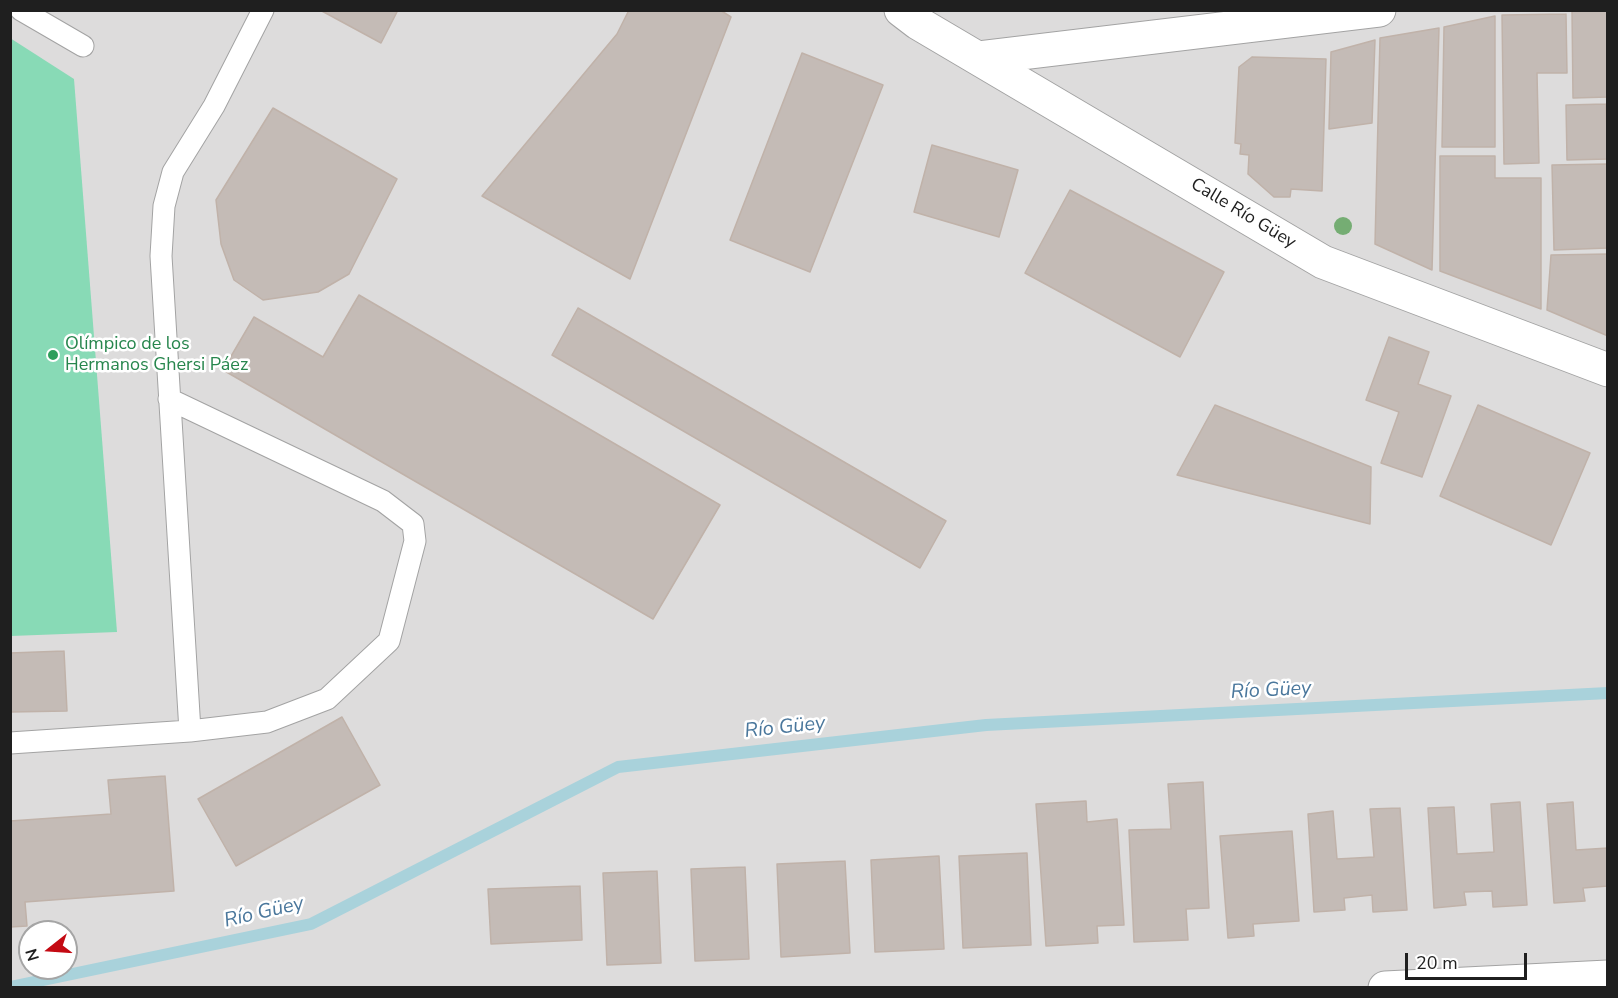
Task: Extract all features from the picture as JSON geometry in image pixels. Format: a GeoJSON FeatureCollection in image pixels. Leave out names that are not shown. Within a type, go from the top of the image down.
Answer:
{"type":"FeatureCollection","features":[{"type":"Feature","properties":{"kind":"street"},"geometry":{"type":"LineString","coordinates":[[979,58],[1378,10]]}},
{"type":"Feature","properties":{"kind":"street","name":"Calle Río Güey"},"geometry":{"type":"LineString","coordinates":[[912,15],[979,58],[1323,262],[1608,370]]}},
{"type":"Feature","properties":{"kind":"street"},"geometry":{"type":"LineString","coordinates":[[1385,987],[1608,977]]}},
{"type":"Feature","properties":{"kind":"lane"},"geometry":{"type":"LineString","coordinates":[[21,10],[83,46]]}},
{"type":"Feature","properties":{"kind":"lane"},"geometry":{"type":"LineString","coordinates":[[190,731],[161,256],[164,206],[173,172],[214,106],[262,10]]}},
{"type":"Feature","properties":{"kind":"lane"},"geometry":{"type":"LineString","coordinates":[[10,743],[190,731],[267,722],[327,699],[389,641],[415,541],[413,525],[383,501],[169,399]]}},
{"type":"Feature","properties":{"kind":"shaded area"},"geometry":{"type":"Polygon","coordinates":[[[10,11],[1607,11],[1607,987],[11,987],[10,11]]]}},
{"type":"Feature","properties":{"kind":"green space","name":"Olímpico de los Hermanos Ghersi Páez"},"geometry":{"type":"Polygon","coordinates":[[[10,38],[74,79],[117,632],[11,636],[10,38]]]}},
{"type":"Feature","properties":{"kind":"building"},"geometry":{"type":"Polygon","coordinates":[[[320,10],[398,10],[381,43],[320,10]]]}},
{"type":"Feature","properties":{"kind":"building"},"geometry":{"type":"Polygon","coordinates":[[[629,10],[720,10],[731,17],[630,279],[482,196],[617,34],[629,10]]]}},
{"type":"Feature","properties":{"kind":"building"},"geometry":{"type":"Polygon","coordinates":[[[1608,10],[1608,97],[1573,98],[1572,11],[1608,10]]]}},
{"type":"Feature","properties":{"kind":"building"},"geometry":{"type":"Polygon","coordinates":[[[1566,14],[1567,73],[1537,73],[1539,163],[1504,164],[1502,15],[1566,14]]]}},
{"type":"Feature","properties":{"kind":"building"},"geometry":{"type":"Polygon","coordinates":[[[1495,16],[1495,147],[1442,147],[1444,27],[1495,16]]]}},
{"type":"Feature","properties":{"kind":"building"},"geometry":{"type":"Polygon","coordinates":[[[1439,28],[1432,270],[1375,244],[1380,38],[1439,28]]]}},
{"type":"Feature","properties":{"kind":"building"},"geometry":{"type":"Polygon","coordinates":[[[1375,40],[1372,123],[1329,129],[1331,52],[1375,40]]]}},
{"type":"Feature","properties":{"kind":"building"},"geometry":{"type":"Polygon","coordinates":[[[802,53],[883,85],[810,272],[730,240],[802,53]]]}},
{"type":"Feature","properties":{"kind":"building"},"geometry":{"type":"Polygon","coordinates":[[[1252,57],[1326,59],[1322,191],[1291,189],[1290,197],[1274,197],[1248,174],[1249,155],[1240,154],[1241,144],[1235,143],[1239,67],[1252,57]]]}},
{"type":"Feature","properties":{"kind":"building"},"geometry":{"type":"Polygon","coordinates":[[[1606,104],[1608,159],[1567,160],[1566,105],[1606,104]]]}},
{"type":"Feature","properties":{"kind":"building"},"geometry":{"type":"Polygon","coordinates":[[[273,108],[397,179],[349,274],[318,292],[263,300],[234,280],[221,244],[216,200],[273,108]]]}},
{"type":"Feature","properties":{"kind":"building"},"geometry":{"type":"Polygon","coordinates":[[[932,145],[1018,170],[999,237],[914,212],[932,145]]]}},
{"type":"Feature","properties":{"kind":"building"},"geometry":{"type":"Polygon","coordinates":[[[1440,156],[1495,156],[1495,178],[1541,178],[1541,309],[1440,271],[1440,156]]]}},
{"type":"Feature","properties":{"kind":"building"},"geometry":{"type":"Polygon","coordinates":[[[1608,164],[1608,248],[1554,250],[1552,165],[1608,164]]]}},
{"type":"Feature","properties":{"kind":"building"},"geometry":{"type":"Polygon","coordinates":[[[1070,190],[1224,272],[1180,357],[1025,273],[1070,190]]]}},
{"type":"Feature","properties":{"kind":"building"},"geometry":{"type":"Polygon","coordinates":[[[1608,254],[1608,336],[1547,310],[1551,255],[1608,254]]]}},
{"type":"Feature","properties":{"kind":"building"},"geometry":{"type":"Polygon","coordinates":[[[359,295],[720,505],[653,619],[223,370],[254,317],[323,357],[359,295]]]}},
{"type":"Feature","properties":{"kind":"building"},"geometry":{"type":"Polygon","coordinates":[[[578,308],[946,521],[920,568],[552,355],[578,308]]]}},
{"type":"Feature","properties":{"kind":"building"},"geometry":{"type":"Polygon","coordinates":[[[1389,337],[1429,352],[1418,384],[1451,396],[1422,477],[1381,463],[1399,412],[1366,400],[1389,337]]]}},
{"type":"Feature","properties":{"kind":"building"},"geometry":{"type":"Polygon","coordinates":[[[1215,405],[1371,467],[1370,524],[1177,475],[1215,405]]]}},
{"type":"Feature","properties":{"kind":"building"},"geometry":{"type":"Polygon","coordinates":[[[1478,405],[1590,453],[1551,545],[1440,496],[1478,405]]]}},
{"type":"Feature","properties":{"kind":"building"},"geometry":{"type":"Polygon","coordinates":[[[64,651],[67,711],[10,712],[10,653],[64,651]]]}},
{"type":"Feature","properties":{"kind":"building"},"geometry":{"type":"Polygon","coordinates":[[[342,717],[380,785],[236,866],[198,799],[342,717]]]}},
{"type":"Feature","properties":{"kind":"building"},"geometry":{"type":"Polygon","coordinates":[[[165,776],[174,891],[25,902],[26,920],[18,920],[18,927],[10,927],[10,821],[111,814],[108,780],[165,776]]]}},
{"type":"Feature","properties":{"kind":"building"},"geometry":{"type":"Polygon","coordinates":[[[1203,782],[1209,908],[1186,909],[1188,940],[1134,942],[1129,830],[1171,829],[1168,784],[1203,782]]]}},
{"type":"Feature","properties":{"kind":"building"},"geometry":{"type":"Polygon","coordinates":[[[1086,801],[1087,822],[1117,819],[1124,925],[1097,926],[1098,943],[1046,946],[1036,804],[1086,801]]]}},
{"type":"Feature","properties":{"kind":"building"},"geometry":{"type":"Polygon","coordinates":[[[1520,802],[1527,905],[1493,907],[1492,891],[1464,892],[1466,905],[1434,908],[1428,808],[1454,807],[1457,854],[1494,852],[1491,804],[1520,802]]]}},
{"type":"Feature","properties":{"kind":"building"},"geometry":{"type":"Polygon","coordinates":[[[1573,802],[1576,850],[1608,848],[1608,886],[1583,888],[1585,901],[1554,903],[1547,804],[1573,802]]]}},
{"type":"Feature","properties":{"kind":"building"},"geometry":{"type":"Polygon","coordinates":[[[1400,808],[1407,910],[1373,912],[1372,895],[1344,898],[1345,910],[1314,912],[1308,814],[1333,811],[1337,859],[1374,857],[1370,809],[1400,808]]]}},
{"type":"Feature","properties":{"kind":"building"},"geometry":{"type":"Polygon","coordinates":[[[1292,831],[1299,921],[1253,924],[1254,936],[1228,938],[1220,836],[1292,831]]]}},
{"type":"Feature","properties":{"kind":"building"},"geometry":{"type":"Polygon","coordinates":[[[1027,853],[1031,945],[963,948],[959,856],[1027,853]]]}},
{"type":"Feature","properties":{"kind":"building"},"geometry":{"type":"Polygon","coordinates":[[[939,856],[944,949],[875,952],[871,860],[939,856]]]}},
{"type":"Feature","properties":{"kind":"building"},"geometry":{"type":"Polygon","coordinates":[[[845,861],[850,953],[781,957],[777,864],[845,861]]]}},
{"type":"Feature","properties":{"kind":"building"},"geometry":{"type":"Polygon","coordinates":[[[745,867],[749,959],[695,961],[691,869],[745,867]]]}},
{"type":"Feature","properties":{"kind":"building"},"geometry":{"type":"Polygon","coordinates":[[[657,871],[661,963],[607,965],[603,873],[657,871]]]}},
{"type":"Feature","properties":{"kind":"building"},"geometry":{"type":"Polygon","coordinates":[[[580,886],[582,940],[491,944],[488,889],[580,886]]]}},
{"type":"Feature","properties":{"kind":"waterway","name":"Río Güey"},"geometry":{"type":"LineString","coordinates":[[10,987],[311,924],[618,767],[986,725],[1608,693]]}},
{"type":"Feature","properties":{"kind":"place","name":"Olímpico de los Hermanos Ghersi Páez"},"geometry":{"type":"Point","coordinates":[53,355]}}]}
